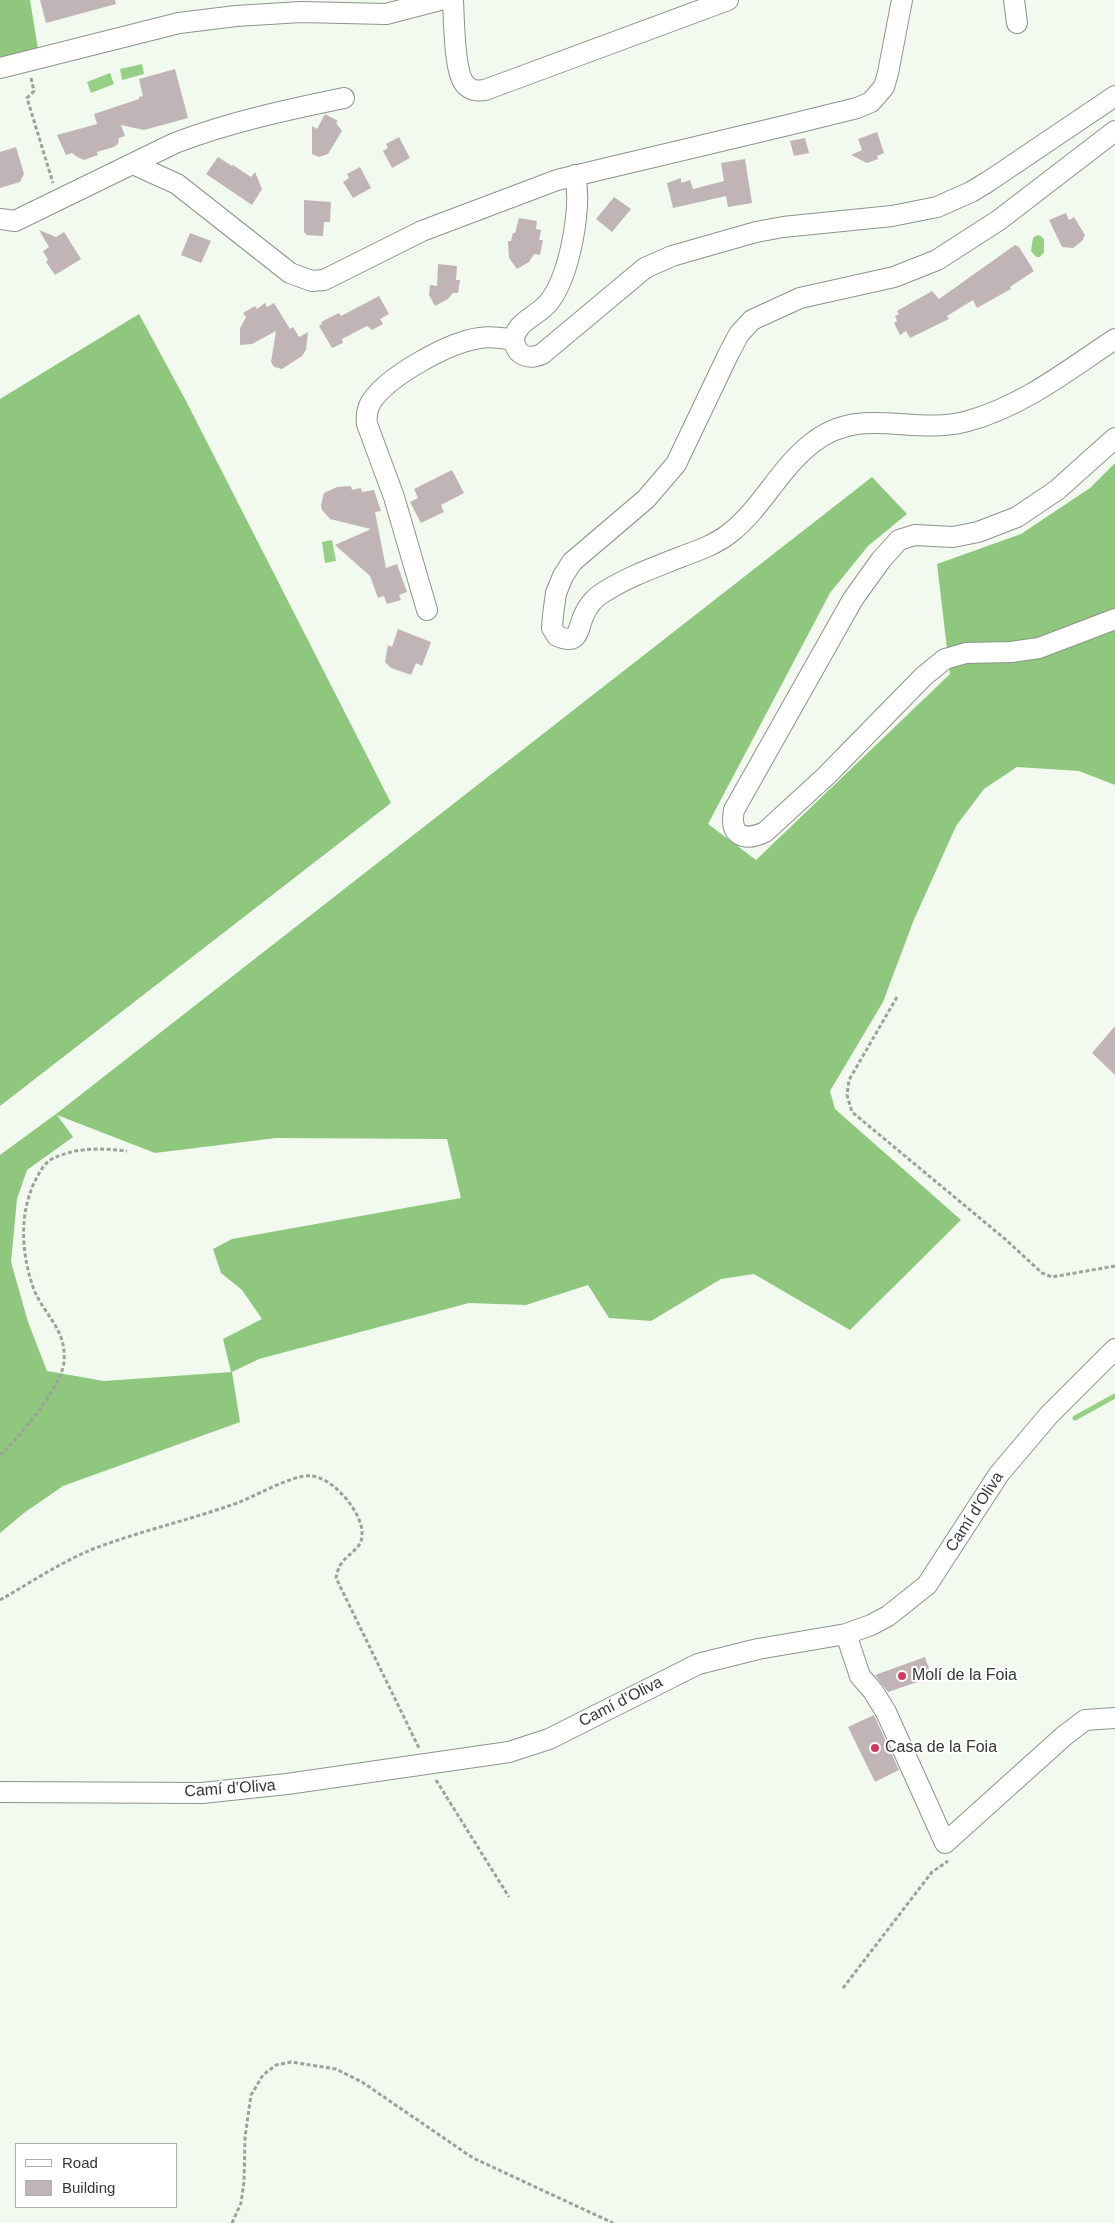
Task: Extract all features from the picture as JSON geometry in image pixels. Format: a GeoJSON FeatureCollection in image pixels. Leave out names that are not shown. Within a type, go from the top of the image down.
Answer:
{"type":"FeatureCollection","features":[{"type":"Feature","properties":{"kind":"street"},"geometry":{"type":"LineString","coordinates":[[0,68],[179,23],[236,16],[301,12],[386,14],[440,0]]}},
{"type":"Feature","properties":{"kind":"street"},"geometry":{"type":"LineString","coordinates":[[453,0],[459,73],[468,88],[475,91],[485,90],[728,0]]}},
{"type":"Feature","properties":{"kind":"street"},"geometry":{"type":"LineString","coordinates":[[133,164],[177,184],[290,273],[312,281],[324,280],[422,231],[522,192],[576,175],[811,119],[871,102],[884,87],[902,0]]}},
{"type":"Feature","properties":{"kind":"street"},"geometry":{"type":"LineString","coordinates":[[1014,0],[1017,23]]}},
{"type":"Feature","properties":{"kind":"street"},"geometry":{"type":"LineString","coordinates":[[576,175],[578,205],[563,276],[549,302],[515,332],[515,347],[525,357],[533,358],[542,354],[632,277],[658,261],[688,250],[756,232],[783,227],[917,212],[955,200],[1020,161],[1115,96]]}},
{"type":"Feature","properties":{"kind":"street"},"geometry":{"type":"LineString","coordinates":[[5,223],[58,200],[174,143],[198,134],[277,112],[344,98]]}},
{"type":"Feature","properties":{"kind":"street"},"geometry":{"type":"LineString","coordinates":[[1115,131],[999,220],[944,256],[894,277],[800,298],[752,320],[739,334],[676,464],[646,499],[578,556],[563,576],[556,593],[552,628],[557,636],[565,640],[573,639],[579,633],[583,616],[590,604],[602,593],[615,585],[715,544],[731,533],[745,520],[786,468],[812,443],[830,432],[853,424],[872,421],[924,427],[965,422],[987,415],[1023,399],[1115,339]]}},
{"type":"Feature","properties":{"kind":"street"},"geometry":{"type":"LineString","coordinates":[[427,610],[394,497],[370,438],[367,424],[368,408],[379,393],[393,381],[436,354],[479,338],[514,340]]}},
{"type":"Feature","properties":{"kind":"street"},"geometry":{"type":"LineString","coordinates":[[1115,438],[1056,490],[1017,517],[978,532],[953,537],[915,535],[899,540],[869,576],[827,642],[734,810],[733,827],[739,835],[745,837],[755,837],[765,832],[826,776],[924,676],[945,658],[966,653],[1011,652],[1039,648],[1115,619]]}},
{"type":"Feature","properties":{"kind":"street","name":"Camí d’Oliva"},"geometry":{"type":"LineString","coordinates":[[0,1792],[202,1793],[287,1784],[509,1752],[540,1742],[698,1664],[758,1649],[846,1634],[888,1616],[927,1585],[999,1474],[1049,1415],[1115,1349]]}},
{"type":"Feature","properties":{"kind":"street"},"geometry":{"type":"LineString","coordinates":[[846,1634],[860,1676],[873,1691],[886,1712],[945,1843],[1064,1736],[1085,1720],[1115,1718]]}},
{"type":"Feature","properties":{"kind":"path"},"geometry":{"type":"LineString","coordinates":[[27,62],[34,91],[27,98],[58,200]]}},
{"type":"Feature","properties":{"kind":"path"},"geometry":{"type":"LineString","coordinates":[[897,997],[849,1080],[847,1095],[852,1112],[1005,1239],[1042,1273],[1052,1277],[1115,1266]]}},
{"type":"Feature","properties":{"kind":"path"},"geometry":{"type":"LineString","coordinates":[[0,1455],[36,1415],[64,1364],[64,1343],[58,1328],[33,1288],[26,1256],[23,1218],[31,1189],[41,1169],[51,1160],[92,1148],[126,1150]]}},
{"type":"Feature","properties":{"kind":"path"},"geometry":{"type":"LineString","coordinates":[[0,1600],[93,1550],[239,1502],[300,1476],[312,1476],[327,1480],[339,1490],[350,1505],[363,1534],[360,1546],[340,1565],[336,1578],[427,1765],[509,1897]]}},
{"type":"Feature","properties":{"kind":"path"},"geometry":{"type":"LineString","coordinates":[[843,1988],[932,1872],[953,1858],[955,1852],[945,1843]]}},
{"type":"Feature","properties":{"kind":"path"},"geometry":{"type":"LineString","coordinates":[[232,2223],[241,2203],[244,2182],[246,2124],[251,2095],[263,2076],[276,2065],[292,2062],[336,2069],[362,2082],[472,2158],[613,2223]]}},
{"type":"Feature","properties":{"kind":"shaded area"},"geometry":{"type":"Polygon","coordinates":[[[0,0],[30,0],[38,49],[0,57],[0,0]]]}},
{"type":"Feature","properties":{"kind":"shaded area"},"geometry":{"type":"Polygon","coordinates":[[[142,64],[144,74],[122,80],[120,69],[142,64]]]}},
{"type":"Feature","properties":{"kind":"shaded area"},"geometry":{"type":"Polygon","coordinates":[[[110,73],[114,84],[91,93],[87,82],[110,73]]]}},
{"type":"Feature","properties":{"kind":"shaded area"},"geometry":{"type":"Polygon","coordinates":[[[1037,235],[1044,239],[1044,252],[1040,257],[1036,257],[1031,251],[1033,238],[1037,235]]]}},
{"type":"Feature","properties":{"kind":"shaded area"},"geometry":{"type":"Polygon","coordinates":[[[139,314],[186,401],[391,803],[0,1106],[0,399],[139,314]]]}},
{"type":"Feature","properties":{"kind":"shaded area"},"geometry":{"type":"Polygon","coordinates":[[[1115,463],[1115,785],[1079,771],[1017,767],[984,789],[956,826],[913,922],[883,1002],[830,1091],[835,1109],[961,1220],[850,1330],[754,1274],[721,1279],[651,1321],[609,1318],[588,1285],[526,1305],[469,1303],[259,1359],[232,1372],[240,1422],[63,1486],[24,1513],[0,1533],[0,1155],[56,1114],[872,477],[907,514],[868,546],[830,593],[708,824],[756,860],[950,674],[937,564],[1021,534],[1090,488],[1115,463]],[[57,1115],[73,1137],[27,1170],[17,1199],[11,1262],[28,1322],[47,1371],[104,1381],[231,1372],[223,1339],[262,1319],[242,1290],[221,1273],[213,1249],[232,1239],[461,1198],[447,1139],[276,1138],[155,1153],[57,1115]]]}},
{"type":"Feature","properties":{"kind":"shaded area"},"geometry":{"type":"Polygon","coordinates":[[[332,540],[336,561],[325,563],[322,542],[332,540]]]}},
{"type":"Feature","properties":{"kind":"building"},"geometry":{"type":"Polygon","coordinates":[[[40,0],[115,0],[116,4],[46,23],[40,0]]]}},
{"type":"Feature","properties":{"kind":"building"},"geometry":{"type":"Polygon","coordinates":[[[175,69],[188,118],[144,130],[121,125],[125,136],[119,138],[118,144],[114,147],[97,152],[98,155],[84,160],[72,153],[66,155],[57,135],[97,124],[94,114],[143,96],[139,79],[175,69]]]}},
{"type":"Feature","properties":{"kind":"building"},"geometry":{"type":"Polygon","coordinates":[[[325,114],[338,121],[336,123],[342,131],[328,154],[319,157],[312,154],[312,126],[317,129],[325,114]]]}},
{"type":"Feature","properties":{"kind":"building"},"geometry":{"type":"Polygon","coordinates":[[[877,132],[884,153],[877,156],[878,159],[867,163],[851,155],[862,150],[858,139],[877,132]]]}},
{"type":"Feature","properties":{"kind":"building"},"geometry":{"type":"Polygon","coordinates":[[[399,137],[410,158],[392,168],[383,151],[388,148],[386,144],[399,137]]]}},
{"type":"Feature","properties":{"kind":"building"},"geometry":{"type":"Polygon","coordinates":[[[805,138],[809,153],[794,156],[790,141],[805,138]]]}},
{"type":"Feature","properties":{"kind":"building"},"geometry":{"type":"Polygon","coordinates":[[[16,147],[24,174],[20,182],[0,188],[0,152],[16,147]]]}},
{"type":"Feature","properties":{"kind":"building"},"geometry":{"type":"Polygon","coordinates":[[[218,157],[251,177],[255,172],[262,189],[252,205],[206,174],[218,157]]]}},
{"type":"Feature","properties":{"kind":"building"},"geometry":{"type":"Polygon","coordinates":[[[745,159],[752,203],[728,207],[726,196],[673,208],[667,183],[681,178],[681,183],[690,180],[693,189],[724,181],[721,163],[745,159]]]}},
{"type":"Feature","properties":{"kind":"building"},"geometry":{"type":"Polygon","coordinates":[[[360,167],[371,188],[353,198],[343,182],[349,178],[347,174],[360,167]]]}},
{"type":"Feature","properties":{"kind":"building"},"geometry":{"type":"Polygon","coordinates":[[[614,197],[631,209],[612,232],[596,219],[614,197]]]}},
{"type":"Feature","properties":{"kind":"building"},"geometry":{"type":"Polygon","coordinates":[[[304,200],[331,202],[330,222],[324,222],[323,236],[307,235],[304,232],[304,200]]]}},
{"type":"Feature","properties":{"kind":"building"},"geometry":{"type":"Polygon","coordinates":[[[1066,213],[1069,220],[1074,217],[1085,235],[1082,241],[1073,248],[1062,247],[1049,220],[1066,213]]]}},
{"type":"Feature","properties":{"kind":"building"},"geometry":{"type":"Polygon","coordinates":[[[519,218],[537,221],[536,229],[541,230],[539,240],[543,240],[540,255],[534,254],[529,262],[517,269],[509,258],[508,241],[511,241],[513,233],[515,233],[519,218]]]}},
{"type":"Feature","properties":{"kind":"building"},"geometry":{"type":"Polygon","coordinates":[[[39,230],[56,237],[64,232],[81,259],[55,275],[46,262],[48,260],[43,251],[49,247],[39,230]]]}},
{"type":"Feature","properties":{"kind":"building"},"geometry":{"type":"Polygon","coordinates":[[[190,233],[211,241],[201,263],[181,255],[190,233]]]}},
{"type":"Feature","properties":{"kind":"building"},"geometry":{"type":"Polygon","coordinates":[[[1015,245],[1019,247],[1034,271],[1010,287],[1011,289],[977,308],[973,300],[947,316],[949,319],[910,338],[906,331],[900,335],[894,323],[897,321],[895,316],[899,314],[897,311],[932,291],[939,299],[1015,245]]]}},
{"type":"Feature","properties":{"kind":"building"},"geometry":{"type":"Polygon","coordinates":[[[438,264],[457,266],[456,280],[460,280],[458,293],[453,293],[448,299],[435,306],[429,295],[430,285],[437,286],[438,264]]]}},
{"type":"Feature","properties":{"kind":"building"},"geometry":{"type":"Polygon","coordinates":[[[379,296],[389,314],[380,319],[383,324],[372,330],[367,326],[342,339],[343,343],[332,348],[319,326],[322,324],[321,322],[339,313],[341,316],[379,296]]]}},
{"type":"Feature","properties":{"kind":"building"},"geometry":{"type":"Polygon","coordinates":[[[265,303],[267,307],[274,303],[290,329],[293,327],[299,337],[308,332],[306,350],[302,356],[282,369],[274,367],[271,362],[276,331],[252,344],[240,345],[240,328],[246,317],[243,313],[255,306],[257,309],[265,303]]]}},
{"type":"Feature","properties":{"kind":"building"},"geometry":{"type":"Polygon","coordinates":[[[452,470],[464,493],[441,505],[444,512],[421,523],[410,502],[418,498],[414,489],[452,470]]]}},
{"type":"Feature","properties":{"kind":"building"},"geometry":{"type":"Polygon","coordinates":[[[351,486],[352,490],[361,488],[362,492],[374,490],[381,511],[375,512],[386,568],[397,564],[407,592],[399,595],[401,600],[387,604],[384,596],[378,598],[370,576],[335,545],[371,529],[330,519],[322,510],[321,505],[324,493],[337,487],[351,486]]]}},
{"type":"Feature","properties":{"kind":"building"},"geometry":{"type":"Polygon","coordinates":[[[398,629],[431,642],[422,666],[416,663],[411,675],[391,668],[385,662],[388,645],[392,647],[398,629]]]}},
{"type":"Feature","properties":{"kind":"building"},"geometry":{"type":"Polygon","coordinates":[[[1115,1026],[1115,1075],[1092,1053],[1115,1026]]]}},
{"type":"Feature","properties":{"kind":"building","name":"Molí de la Foia"},"geometry":{"type":"Polygon","coordinates":[[[925,1657],[932,1677],[888,1692],[875,1675],[925,1657]]]}},
{"type":"Feature","properties":{"kind":"building","name":"Casa de la Foia"},"geometry":{"type":"Polygon","coordinates":[[[874,1715],[899,1770],[875,1782],[848,1727],[874,1715]]]}},
{"type":"Feature","properties":{"kind":"waterway"},"geometry":{"type":"LineString","coordinates":[[1075,1418],[1115,1396]]}},
{"type":"Feature","properties":{"kind":"place","name":"Molí de la Foia"},"geometry":{"type":"Point","coordinates":[902,1676]}},
{"type":"Feature","properties":{"kind":"place","name":"Casa de la Foia"},"geometry":{"type":"Point","coordinates":[875,1748]}}]}
